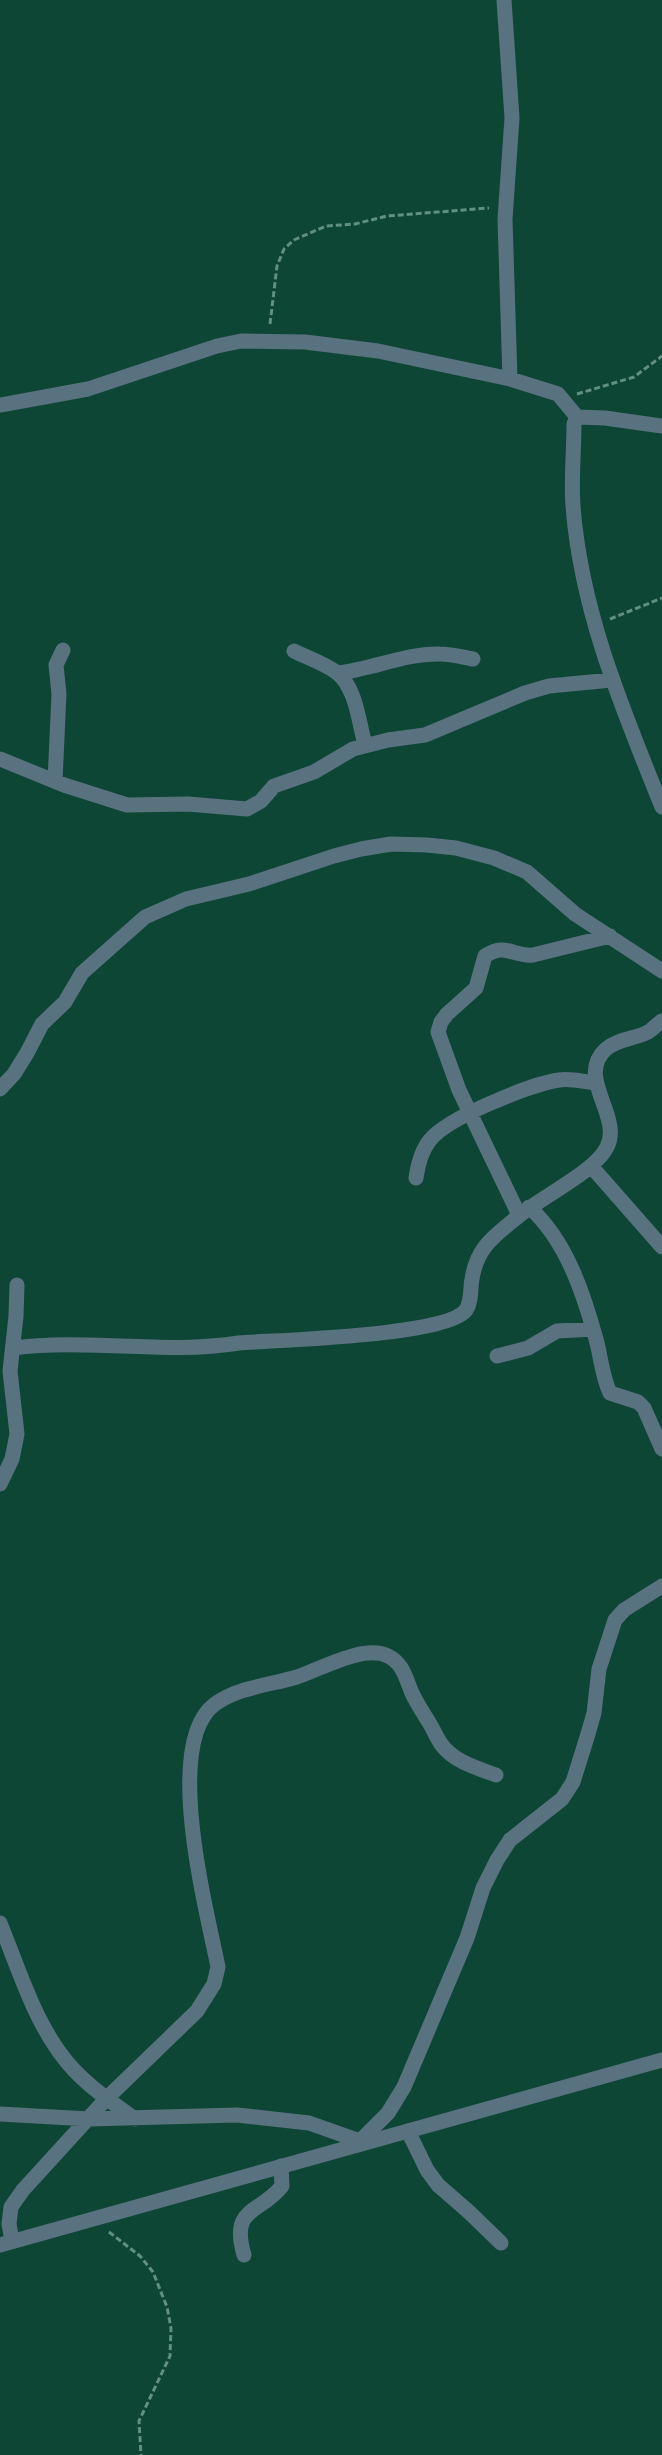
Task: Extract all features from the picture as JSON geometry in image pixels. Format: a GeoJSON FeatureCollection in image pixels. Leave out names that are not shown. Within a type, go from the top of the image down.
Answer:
{"type":"FeatureCollection","features":[{"type":"Feature","properties":{"kind":"street"},"geometry":{"type":"LineString","coordinates":[[504,0],[512,118],[506,206],[510,379]]}},
{"type":"Feature","properties":{"kind":"street"},"geometry":{"type":"LineString","coordinates":[[0,405],[88,389],[217,346],[241,341],[305,342],[344,345],[420,358],[510,379],[558,394],[577,417]]}},
{"type":"Feature","properties":{"kind":"street"},"geometry":{"type":"LineString","coordinates":[[577,417],[605,418],[662,426]]}},
{"type":"Feature","properties":{"kind":"street"},"geometry":{"type":"LineString","coordinates":[[577,417],[574,424],[573,505],[584,582],[612,680],[662,807]]}},
{"type":"Feature","properties":{"kind":"street"},"geometry":{"type":"LineString","coordinates":[[55,781],[59,694],[56,665],[63,650]]}},
{"type":"Feature","properties":{"kind":"street"},"geometry":{"type":"LineString","coordinates":[[294,651],[337,673],[345,680],[365,745]]}},
{"type":"Feature","properties":{"kind":"street"},"geometry":{"type":"LineString","coordinates":[[337,673],[440,654],[473,659]]}},
{"type":"Feature","properties":{"kind":"street"},"geometry":{"type":"LineString","coordinates":[[0,759],[55,781],[127,805],[188,804],[248,809],[261,801],[274,786],[314,772],[353,749],[425,735],[525,693],[549,686],[612,680]]}},
{"type":"Feature","properties":{"kind":"street"},"geometry":{"type":"LineString","coordinates":[[0,1089],[14,1074],[42,1024],[65,1002],[82,973],[145,917],[186,898],[249,884],[334,856],[391,844],[456,848],[494,858],[527,872],[575,914],[662,971]]}},
{"type":"Feature","properties":{"kind":"street"},"geometry":{"type":"LineString","coordinates":[[610,936],[533,955],[522,955],[504,949],[485,956],[476,988],[447,1014],[438,1032],[445,1056],[499,1178],[524,1211],[547,1224],[563,1250],[580,1289],[610,1393],[638,1402],[644,1408],[662,1449]]}},
{"type":"Feature","properties":{"kind":"street"},"geometry":{"type":"LineString","coordinates":[[13,1348],[78,1343],[110,1347],[215,1347],[261,1341],[408,1331],[451,1320],[465,1311],[470,1299],[476,1259],[487,1242],[524,1211],[591,1166],[606,1149],[612,1138],[608,1117],[596,1083],[595,1070],[606,1049],[649,1032],[662,1021]]}},
{"type":"Feature","properties":{"kind":"street"},"geometry":{"type":"LineString","coordinates":[[416,1178],[424,1148],[431,1138],[450,1123],[470,1113],[559,1080],[596,1083]]}},
{"type":"Feature","properties":{"kind":"street"},"geometry":{"type":"LineString","coordinates":[[591,1166],[662,1247]]}},
{"type":"Feature","properties":{"kind":"street"},"geometry":{"type":"LineString","coordinates":[[0,1484],[12,1460],[17,1434],[10,1371],[17,1285]]}},
{"type":"Feature","properties":{"kind":"street"},"geometry":{"type":"LineString","coordinates":[[497,1356],[528,1348],[557,1330],[593,1329]]}},
{"type":"Feature","properties":{"kind":"street"},"geometry":{"type":"LineString","coordinates":[[360,2141],[388,2113],[404,2087],[467,1938],[483,1888],[497,1860],[510,1840],[562,1799],[573,1782],[588,1734],[599,1669],[615,1620],[636,1602],[662,1586]]}},
{"type":"Feature","properties":{"kind":"street"},"geometry":{"type":"LineString","coordinates":[[496,1775],[459,1760],[442,1745],[418,1704],[401,1667],[386,1654],[351,1656],[293,1678],[233,1694],[215,1704],[204,1714],[196,1730],[190,1795],[194,1844],[218,1967],[214,1984],[197,2011],[106,2098],[23,2190],[11,2208],[6,2243],[662,2060]]}},
{"type":"Feature","properties":{"kind":"street"},"geometry":{"type":"LineString","coordinates":[[0,1923],[43,2023],[57,2048],[74,2070],[135,2119]]}},
{"type":"Feature","properties":{"kind":"street"},"geometry":{"type":"LineString","coordinates":[[0,2114],[89,2119],[237,2115],[309,2123],[360,2141],[378,2139]]}},
{"type":"Feature","properties":{"kind":"street"},"geometry":{"type":"LineString","coordinates":[[408,2131],[427,2170],[438,2185],[470,2212],[501,2243]]}},
{"type":"Feature","properties":{"kind":"street"},"geometry":{"type":"LineString","coordinates":[[244,2255],[240,2241],[243,2221],[253,2208],[276,2194],[282,2186],[281,2166]]}},
{"type":"Feature","properties":{"kind":"path"},"geometry":{"type":"LineString","coordinates":[[270,342],[270,319],[277,266],[284,249],[294,240],[326,226],[355,224],[387,216],[506,206]]}},
{"type":"Feature","properties":{"kind":"path"},"geometry":{"type":"LineString","coordinates":[[564,400],[581,392],[634,377],[662,356]]}},
{"type":"Feature","properties":{"kind":"path"},"geometry":{"type":"LineString","coordinates":[[595,627],[633,608],[662,598]]}},
{"type":"Feature","properties":{"kind":"path"},"geometry":{"type":"LineString","coordinates":[[94,2218],[140,2256],[153,2272],[167,2307],[171,2328],[170,2356],[139,2421],[141,2455]]}}]}
